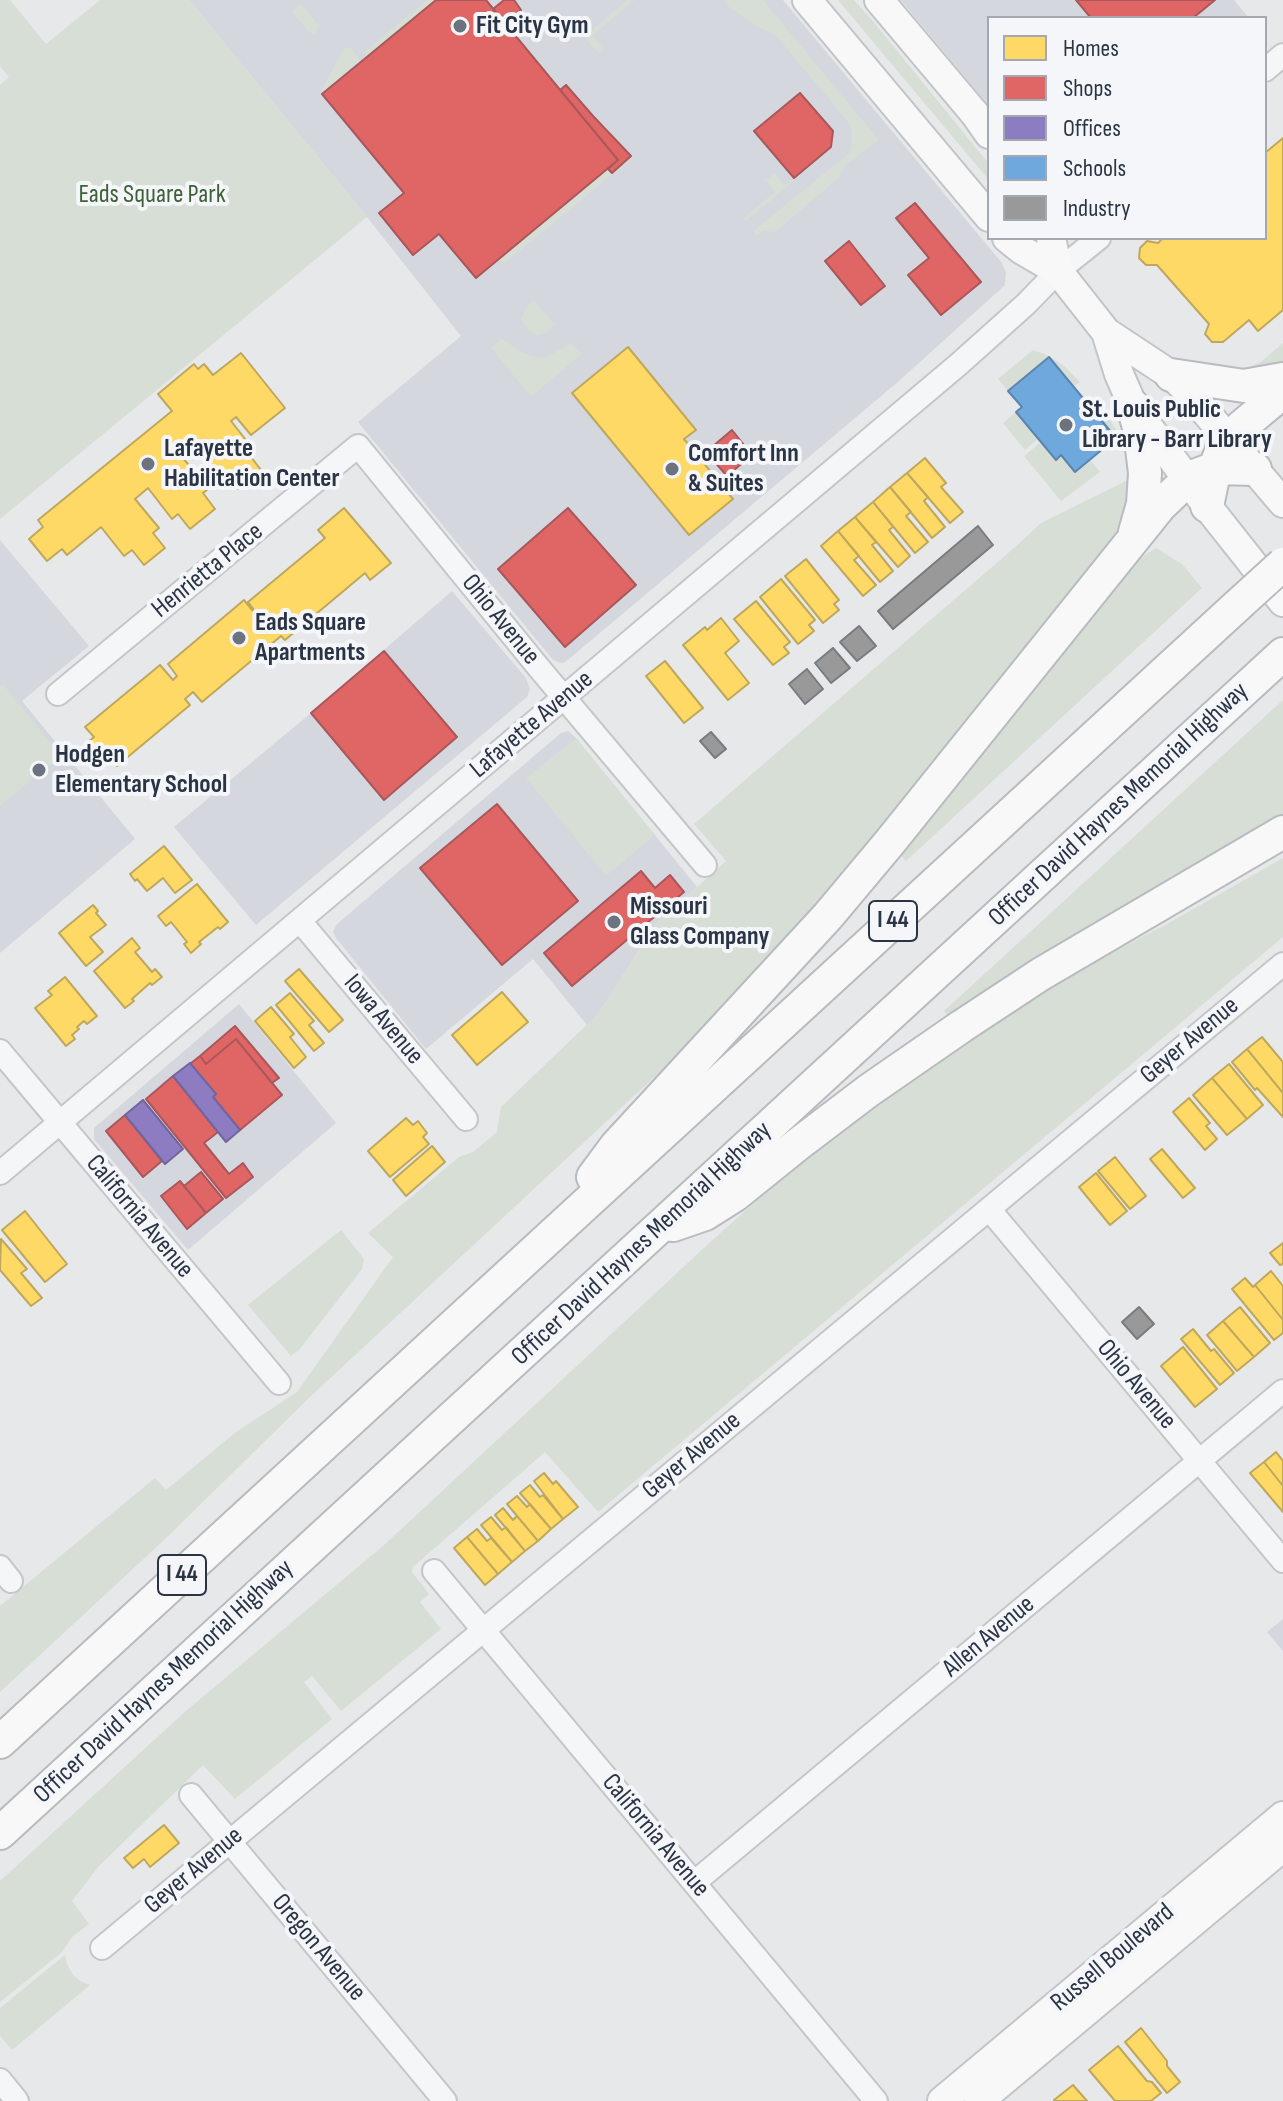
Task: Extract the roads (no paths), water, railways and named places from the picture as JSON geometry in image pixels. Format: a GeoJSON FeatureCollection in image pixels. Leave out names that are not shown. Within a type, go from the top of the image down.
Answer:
{"type":"FeatureCollection","features":[{"type":"Feature","properties":{"kind":"highway"},"geometry":{"type":"LineString","coordinates":[[1171,375],[1244,386],[1283,379]]}},
{"type":"Feature","properties":{"kind":"highway"},"geometry":{"type":"LineString","coordinates":[[1204,485],[1230,439],[1283,392]]}},
{"type":"Feature","properties":{"kind":"highway"},"geometry":{"type":"LineString","coordinates":[[1131,541],[1145,489],[1143,453],[1133,406]]}},
{"type":"Feature","properties":{"kind":"highway"},"geometry":{"type":"LineString","coordinates":[[549,1237],[616,1146],[828,916],[880,855],[1166,500],[1255,469]]}},
{"type":"Feature","properties":{"kind":"highway","name":"I 44"},"geometry":{"type":"LineString","coordinates":[[0,1742],[1283,564]]}},
{"type":"Feature","properties":{"kind":"highway","name":"Officer David Haynes Memorial Highway"},"geometry":{"type":"LineString","coordinates":[[0,1833],[1282,655]]}},
{"type":"Feature","properties":{"kind":"highway"},"geometry":{"type":"LineString","coordinates":[[655,1232],[705,1214],[735,1195],[868,1091],[962,1026],[1093,943],[1283,832]]}},
{"type":"Feature","properties":{"kind":"main road"},"geometry":{"type":"LineString","coordinates":[[807,0],[987,215]]}},
{"type":"Feature","properties":{"kind":"main road"},"geometry":{"type":"LineString","coordinates":[[879,0],[987,131]]}},
{"type":"Feature","properties":{"kind":"main road"},"geometry":{"type":"LineString","coordinates":[[1010,240],[1058,271],[1106,332],[1171,375],[1283,503]]}},
{"type":"Feature","properties":{"kind":"main road"},"geometry":{"type":"LineString","coordinates":[[1051,240],[1058,271]]}},
{"type":"Feature","properties":{"kind":"main road"},"geometry":{"type":"LineString","coordinates":[[1106,332],[1133,406],[1204,485],[1283,602]]}},
{"type":"Feature","properties":{"kind":"main road","name":"Russell Boulevard"},"geometry":{"type":"LineString","coordinates":[[942,2101],[1283,1816]]}},
{"type":"Feature","properties":{"kind":"main road","name":"Russell Boulevard"},"geometry":{"type":"LineString","coordinates":[[979,2101],[1283,1847]]}},
{"type":"Feature","properties":{"kind":"street"},"geometry":{"type":"LineString","coordinates":[[1267,68],[1283,55]]}},
{"type":"Feature","properties":{"kind":"street","name":"Lafayette Avenue"},"geometry":{"type":"LineString","coordinates":[[1058,271],[1074,240]]}},
{"type":"Feature","properties":{"kind":"street","name":"Lafayette Avenue"},"geometry":{"type":"LineString","coordinates":[[0,1173],[984,343],[1058,271],[1097,240]]}},
{"type":"Feature","properties":{"kind":"street","name":"Ohio Avenue"},"geometry":{"type":"LineString","coordinates":[[358,446],[705,865]]}},
{"type":"Feature","properties":{"kind":"street","name":"Henrietta Place"},"geometry":{"type":"LineString","coordinates":[[58,694],[358,446]]}},
{"type":"Feature","properties":{"kind":"street","name":"Iowa Avenue"},"geometry":{"type":"LineString","coordinates":[[300,921],[466,1119]]}},
{"type":"Feature","properties":{"kind":"street","name":"Geyer Avenue"},"geometry":{"type":"LineString","coordinates":[[102,1948],[1283,964]]}},
{"type":"Feature","properties":{"kind":"street","name":"California Avenue"},"geometry":{"type":"LineString","coordinates":[[0,1051],[279,1383]]}},
{"type":"Feature","properties":{"kind":"street","name":"Ohio Avenue"},"geometry":{"type":"LineString","coordinates":[[989,1209],[1283,1561]]}},
{"type":"Feature","properties":{"kind":"street","name":"Allen Avenue"},"geometry":{"type":"LineString","coordinates":[[695,1882],[1283,1391]]}},
{"type":"Feature","properties":{"kind":"street","name":"California Avenue"},"geometry":{"type":"LineString","coordinates":[[434,1571],[876,2101]]}},
{"type":"Feature","properties":{"kind":"street","name":"Oregon Avenue"},"geometry":{"type":"LineString","coordinates":[[191,1795],[445,2101]]}},
{"type":"Feature","properties":{"kind":"street"},"geometry":{"type":"LineString","coordinates":[[0,2080],[17,2101]]}},
{"type":"Feature","properties":{"kind":"place","name":"Fit City Gym"},"geometry":{"type":"Point","coordinates":[460,26]}},
{"type":"Feature","properties":{"kind":"place","name":"St. Louis Public Library - Barr Library"},"geometry":{"type":"Point","coordinates":[1066,425]}},
{"type":"Feature","properties":{"kind":"place","name":"Lafayette Habilitation Center"},"geometry":{"type":"Point","coordinates":[148,464]}},
{"type":"Feature","properties":{"kind":"place","name":"Comfort Inn & Suites"},"geometry":{"type":"Point","coordinates":[672,469]}},
{"type":"Feature","properties":{"kind":"place","name":"Eads Square Apartments"},"geometry":{"type":"Point","coordinates":[239,638]}},
{"type":"Feature","properties":{"kind":"place","name":"Hodgen Elementary School"},"geometry":{"type":"Point","coordinates":[39,770]}},
{"type":"Feature","properties":{"kind":"place","name":"Missouri Glass Company"},"geometry":{"type":"Point","coordinates":[614,922]}},
{"type":"Feature","properties":{"kind":"park label","name":"Eads Square Park"},"geometry":{"type":"Point","coordinates":[152,195]}}]}
